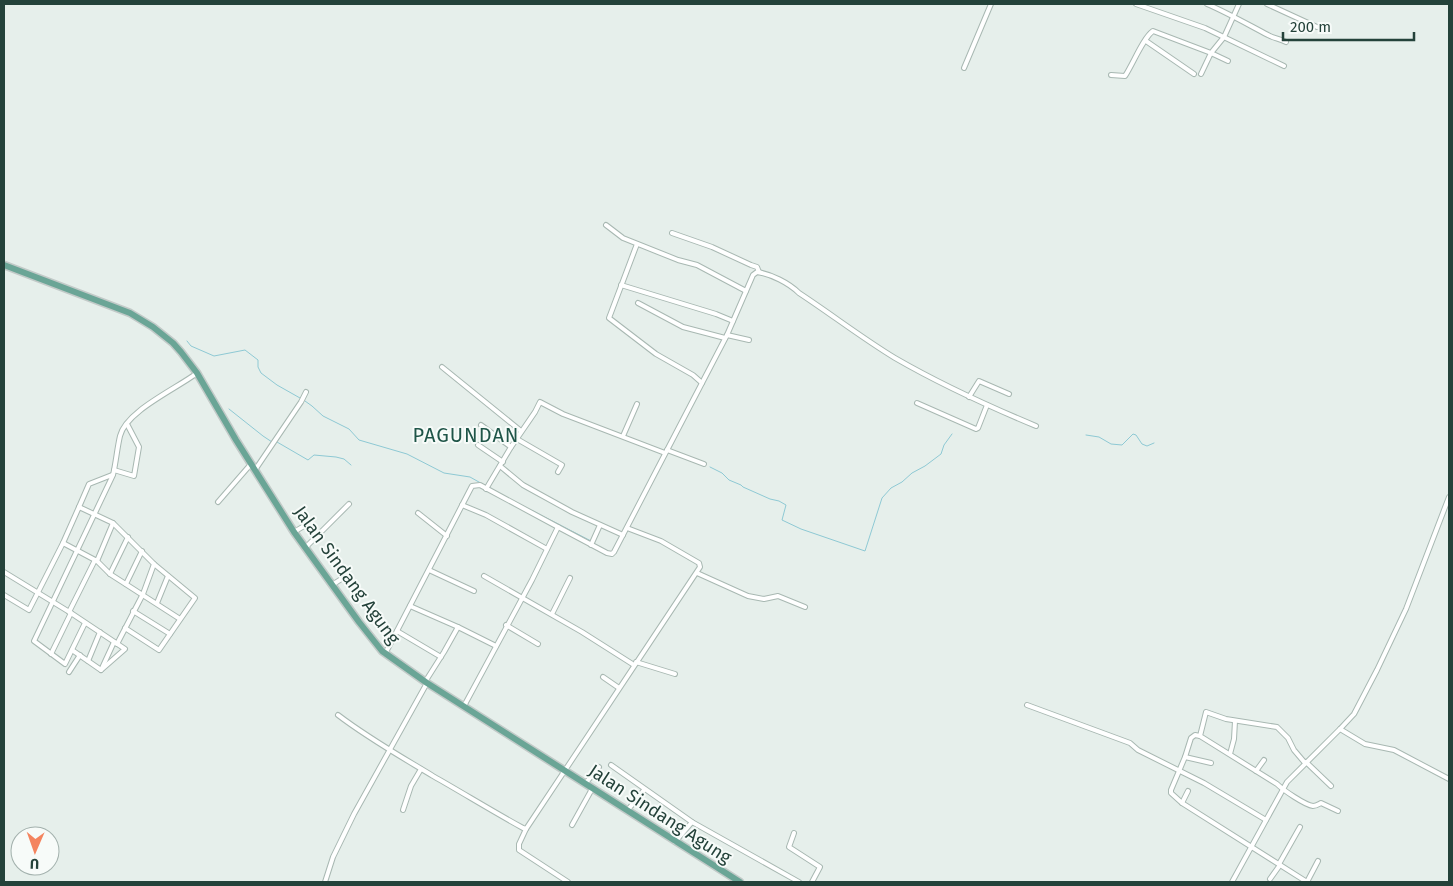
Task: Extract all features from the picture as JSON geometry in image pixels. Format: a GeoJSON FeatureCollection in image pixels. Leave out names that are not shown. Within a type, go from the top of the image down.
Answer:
{"type":"FeatureCollection","features":[{"type":"Feature","properties":{"kind":"main road","name":"Jalan Sindang Agung"},"geometry":{"type":"LineString","coordinates":[[4,264],[111,304],[138,317],[182,352],[294,532],[385,654],[592,789],[740,882]]}},
{"type":"Feature","properties":{"kind":"street"},"geometry":{"type":"LineString","coordinates":[[964,68],[991,4]]}},
{"type":"Feature","properties":{"kind":"street"},"geometry":{"type":"LineString","coordinates":[[1136,4],[1188,21],[1284,66]]}},
{"type":"Feature","properties":{"kind":"street"},"geometry":{"type":"LineString","coordinates":[[1207,4],[1235,16],[1270,36],[1286,42]]}},
{"type":"Feature","properties":{"kind":"street"},"geometry":{"type":"LineString","coordinates":[[1200,74],[1212,52],[1224,37],[1239,4]]}},
{"type":"Feature","properties":{"kind":"street"},"geometry":{"type":"LineString","coordinates":[[1267,4],[1317,27]]}},
{"type":"Feature","properties":{"kind":"street"},"geometry":{"type":"LineString","coordinates":[[1112,75],[1125,76],[1136,54],[1150,33],[1156,31],[1212,52],[1228,61]]}},
{"type":"Feature","properties":{"kind":"street"},"geometry":{"type":"LineString","coordinates":[[1146,41],[1194,74]]}},
{"type":"Feature","properties":{"kind":"street"},"geometry":{"type":"LineString","coordinates":[[606,225],[623,238],[678,260],[697,265],[746,290]]}},
{"type":"Feature","properties":{"kind":"street"},"geometry":{"type":"LineString","coordinates":[[672,233],[757,267],[759,272],[792,286],[893,357],[969,397],[1036,426]]}},
{"type":"Feature","properties":{"kind":"street"},"geometry":{"type":"LineString","coordinates":[[637,244],[609,319],[656,354],[694,375],[702,383]]}},
{"type":"Feature","properties":{"kind":"street"},"geometry":{"type":"LineString","coordinates":[[385,654],[472,486],[478,485],[612,554],[726,336],[753,275],[759,272]]}},
{"type":"Feature","properties":{"kind":"street"},"geometry":{"type":"LineString","coordinates":[[621,285],[733,321]]}},
{"type":"Feature","properties":{"kind":"street"},"geometry":{"type":"LineString","coordinates":[[638,303],[683,327],[749,340]]}},
{"type":"Feature","properties":{"kind":"street"},"geometry":{"type":"LineString","coordinates":[[442,367],[521,431]]}},
{"type":"Feature","properties":{"kind":"street"},"geometry":{"type":"LineString","coordinates":[[85,622],[65,664],[34,641],[95,515],[113,472],[120,436],[127,424],[143,408],[197,374]]}},
{"type":"Feature","properties":{"kind":"street"},"geometry":{"type":"LineString","coordinates":[[969,397],[979,381],[1009,394]]}},
{"type":"Feature","properties":{"kind":"street"},"geometry":{"type":"LineString","coordinates":[[218,502],[253,467],[301,402],[306,392]]}},
{"type":"Feature","properties":{"kind":"street"},"geometry":{"type":"LineString","coordinates":[[486,489],[540,402],[563,414],[704,464]]}},
{"type":"Feature","properties":{"kind":"street"},"geometry":{"type":"LineString","coordinates":[[917,403],[976,429],[987,405]]}},
{"type":"Feature","properties":{"kind":"street"},"geometry":{"type":"LineString","coordinates":[[622,436],[637,404]]}},
{"type":"Feature","properties":{"kind":"street"},"geometry":{"type":"LineString","coordinates":[[4,595],[29,610],[63,543],[89,484],[113,472],[134,476],[139,447],[127,424]]}},
{"type":"Feature","properties":{"kind":"street"},"geometry":{"type":"LineString","coordinates":[[481,425],[511,447]]}},
{"type":"Feature","properties":{"kind":"street"},"geometry":{"type":"LineString","coordinates":[[517,439],[562,465],[558,472]]}},
{"type":"Feature","properties":{"kind":"street"},"geometry":{"type":"LineString","coordinates":[[478,444],[502,462]]}},
{"type":"Feature","properties":{"kind":"street"},"geometry":{"type":"LineString","coordinates":[[500,466],[523,485],[623,535]]}},
{"type":"Feature","properties":{"kind":"street"},"geometry":{"type":"LineString","coordinates":[[1232,882],[1283,789],[1292,777],[1354,714],[1382,661],[1416,584],[1449,497]]}},
{"type":"Feature","properties":{"kind":"street"},"geometry":{"type":"LineString","coordinates":[[306,548],[349,504]]}},
{"type":"Feature","properties":{"kind":"street"},"geometry":{"type":"LineString","coordinates":[[462,505],[486,515],[547,548]]}},
{"type":"Feature","properties":{"kind":"street"},"geometry":{"type":"LineString","coordinates":[[79,507],[113,523],[154,564],[195,598],[159,650],[125,628]]}},
{"type":"Feature","properties":{"kind":"street"},"geometry":{"type":"LineString","coordinates":[[418,513],[447,536]]}},
{"type":"Feature","properties":{"kind":"street"},"geometry":{"type":"LineString","coordinates":[[51,654],[113,523]]}},
{"type":"Feature","properties":{"kind":"street"},"geometry":{"type":"LineString","coordinates":[[591,544],[600,525]]}},
{"type":"Feature","properties":{"kind":"street"},"geometry":{"type":"LineString","coordinates":[[294,532],[304,526]]}},
{"type":"Feature","properties":{"kind":"street"},"geometry":{"type":"LineString","coordinates":[[464,706],[558,527]]}},
{"type":"Feature","properties":{"kind":"street"},"geometry":{"type":"LineString","coordinates":[[568,882],[519,850],[519,844],[526,829],[564,770],[578,752],[697,573],[700,565],[661,541],[627,528]]}},
{"type":"Feature","properties":{"kind":"street"},"geometry":{"type":"LineString","coordinates":[[110,574],[128,537]]}},
{"type":"Feature","properties":{"kind":"street"},"geometry":{"type":"LineString","coordinates":[[63,543],[96,561],[110,574],[180,619]]}},
{"type":"Feature","properties":{"kind":"street"},"geometry":{"type":"LineString","coordinates":[[126,584],[142,551]]}},
{"type":"Feature","properties":{"kind":"street"},"geometry":{"type":"LineString","coordinates":[[101,670],[143,594],[154,564]]}},
{"type":"Feature","properties":{"kind":"street"},"geometry":{"type":"LineString","coordinates":[[429,570],[474,591]]}},
{"type":"Feature","properties":{"kind":"street"},"geometry":{"type":"LineString","coordinates":[[4,572],[70,612],[125,649],[101,670]]}},
{"type":"Feature","properties":{"kind":"street"},"geometry":{"type":"LineString","coordinates":[[697,573],[748,596],[764,599],[778,596],[805,607]]}},
{"type":"Feature","properties":{"kind":"street"},"geometry":{"type":"LineString","coordinates":[[157,603],[168,576]]}},
{"type":"Feature","properties":{"kind":"street"},"geometry":{"type":"LineString","coordinates":[[332,585],[346,576]]}},
{"type":"Feature","properties":{"kind":"street"},"geometry":{"type":"LineString","coordinates":[[484,576],[635,664],[675,674]]}},
{"type":"Feature","properties":{"kind":"street"},"geometry":{"type":"LineString","coordinates":[[552,614],[570,578]]}},
{"type":"Feature","properties":{"kind":"street"},"geometry":{"type":"LineString","coordinates":[[410,606],[496,646]]}},
{"type":"Feature","properties":{"kind":"street"},"geometry":{"type":"LineString","coordinates":[[133,611],[170,634]]}},
{"type":"Feature","properties":{"kind":"street"},"geometry":{"type":"LineString","coordinates":[[506,626],[538,644]]}},
{"type":"Feature","properties":{"kind":"street"},"geometry":{"type":"LineString","coordinates":[[325,882],[339,845],[426,682],[458,627]]}},
{"type":"Feature","properties":{"kind":"street"},"geometry":{"type":"LineString","coordinates":[[397,631],[441,657]]}},
{"type":"Feature","properties":{"kind":"street"},"geometry":{"type":"LineString","coordinates":[[88,661],[100,632]]}},
{"type":"Feature","properties":{"kind":"street"},"geometry":{"type":"LineString","coordinates":[[72,650],[101,670]]}},
{"type":"Feature","properties":{"kind":"street"},"geometry":{"type":"LineString","coordinates":[[69,672],[80,655]]}},
{"type":"Feature","properties":{"kind":"street"},"geometry":{"type":"LineString","coordinates":[[602,678],[619,688]]}},
{"type":"Feature","properties":{"kind":"street"},"geometry":{"type":"LineString","coordinates":[[1027,705],[1128,742],[1138,750],[1204,783],[1266,820]]}},
{"type":"Feature","properties":{"kind":"street"},"geometry":{"type":"LineString","coordinates":[[1200,736],[1206,712],[1223,719],[1277,727],[1288,738],[1294,750],[1331,786]]}},
{"type":"Feature","properties":{"kind":"street"},"geometry":{"type":"LineString","coordinates":[[338,715],[357,730],[421,769],[526,829]]}},
{"type":"Feature","properties":{"kind":"street"},"geometry":{"type":"LineString","coordinates":[[1230,754],[1234,739],[1235,721]]}},
{"type":"Feature","properties":{"kind":"street"},"geometry":{"type":"LineString","coordinates":[[1340,729],[1365,744],[1394,750],[1449,779]]}},
{"type":"Feature","properties":{"kind":"street"},"geometry":{"type":"LineString","coordinates":[[1318,861],[1307,882],[1182,803],[1170,792],[1191,738],[1195,735],[1200,736],[1312,806],[1322,803],[1338,811]]}},
{"type":"Feature","properties":{"kind":"street"},"geometry":{"type":"LineString","coordinates":[[1185,757],[1211,763]]}},
{"type":"Feature","properties":{"kind":"street"},"geometry":{"type":"LineString","coordinates":[[1256,772],[1264,760]]}},
{"type":"Feature","properties":{"kind":"street"},"geometry":{"type":"LineString","coordinates":[[611,765],[692,822],[799,882]]}},
{"type":"Feature","properties":{"kind":"street"},"geometry":{"type":"LineString","coordinates":[[585,784],[599,767]]}},
{"type":"Feature","properties":{"kind":"street"},"geometry":{"type":"LineString","coordinates":[[403,810],[411,786],[421,769]]}},
{"type":"Feature","properties":{"kind":"street"},"geometry":{"type":"LineString","coordinates":[[572,825],[592,789]]}},
{"type":"Feature","properties":{"kind":"street"},"geometry":{"type":"LineString","coordinates":[[627,811],[644,790]]}},
{"type":"Feature","properties":{"kind":"street"},"geometry":{"type":"LineString","coordinates":[[1182,803],[1188,791]]}},
{"type":"Feature","properties":{"kind":"street"},"geometry":{"type":"LineString","coordinates":[[675,842],[692,822]]}},
{"type":"Feature","properties":{"kind":"street"},"geometry":{"type":"LineString","coordinates":[[1270,879],[1300,827]]}},
{"type":"Feature","properties":{"kind":"street"},"geometry":{"type":"LineString","coordinates":[[794,833],[789,847],[820,867],[812,882]]}},
{"type":"Feature","properties":{"kind":"waterway"},"geometry":{"type":"LineString","coordinates":[[187,341],[191,346],[214,356],[245,350],[258,360],[258,367],[261,373],[300,398]]}},
{"type":"Feature","properties":{"kind":"waterway"},"geometry":{"type":"LineString","coordinates":[[305,401],[323,416],[349,429],[359,440],[407,454],[444,473],[470,477],[486,486]]}},
{"type":"Feature","properties":{"kind":"waterway"},"geometry":{"type":"LineString","coordinates":[[229,409],[272,442]]}},
{"type":"Feature","properties":{"kind":"waterway"},"geometry":{"type":"LineString","coordinates":[[710,467],[722,473],[729,480],[786,505],[782,520],[801,529],[865,551],[882,498],[891,488],[941,454],[944,445],[952,434]]}},
{"type":"Feature","properties":{"kind":"waterway"},"geometry":{"type":"LineString","coordinates":[[1086,435],[1099,437],[1111,444],[1122,445],[1133,434],[1136,435],[1142,444],[1147,446],[1154,443]]}},
{"type":"Feature","properties":{"kind":"waterway"},"geometry":{"type":"LineString","coordinates":[[277,442],[308,460],[314,455],[336,457],[344,459],[351,465]]}},
{"type":"Feature","properties":{"kind":"waterway"},"geometry":{"type":"LineString","coordinates":[[533,511],[591,541]]}},
{"type":"Feature","properties":{"kind":"district","name":"PAGUNDAN"},"geometry":{"type":"Point","coordinates":[466,435]}}]}
